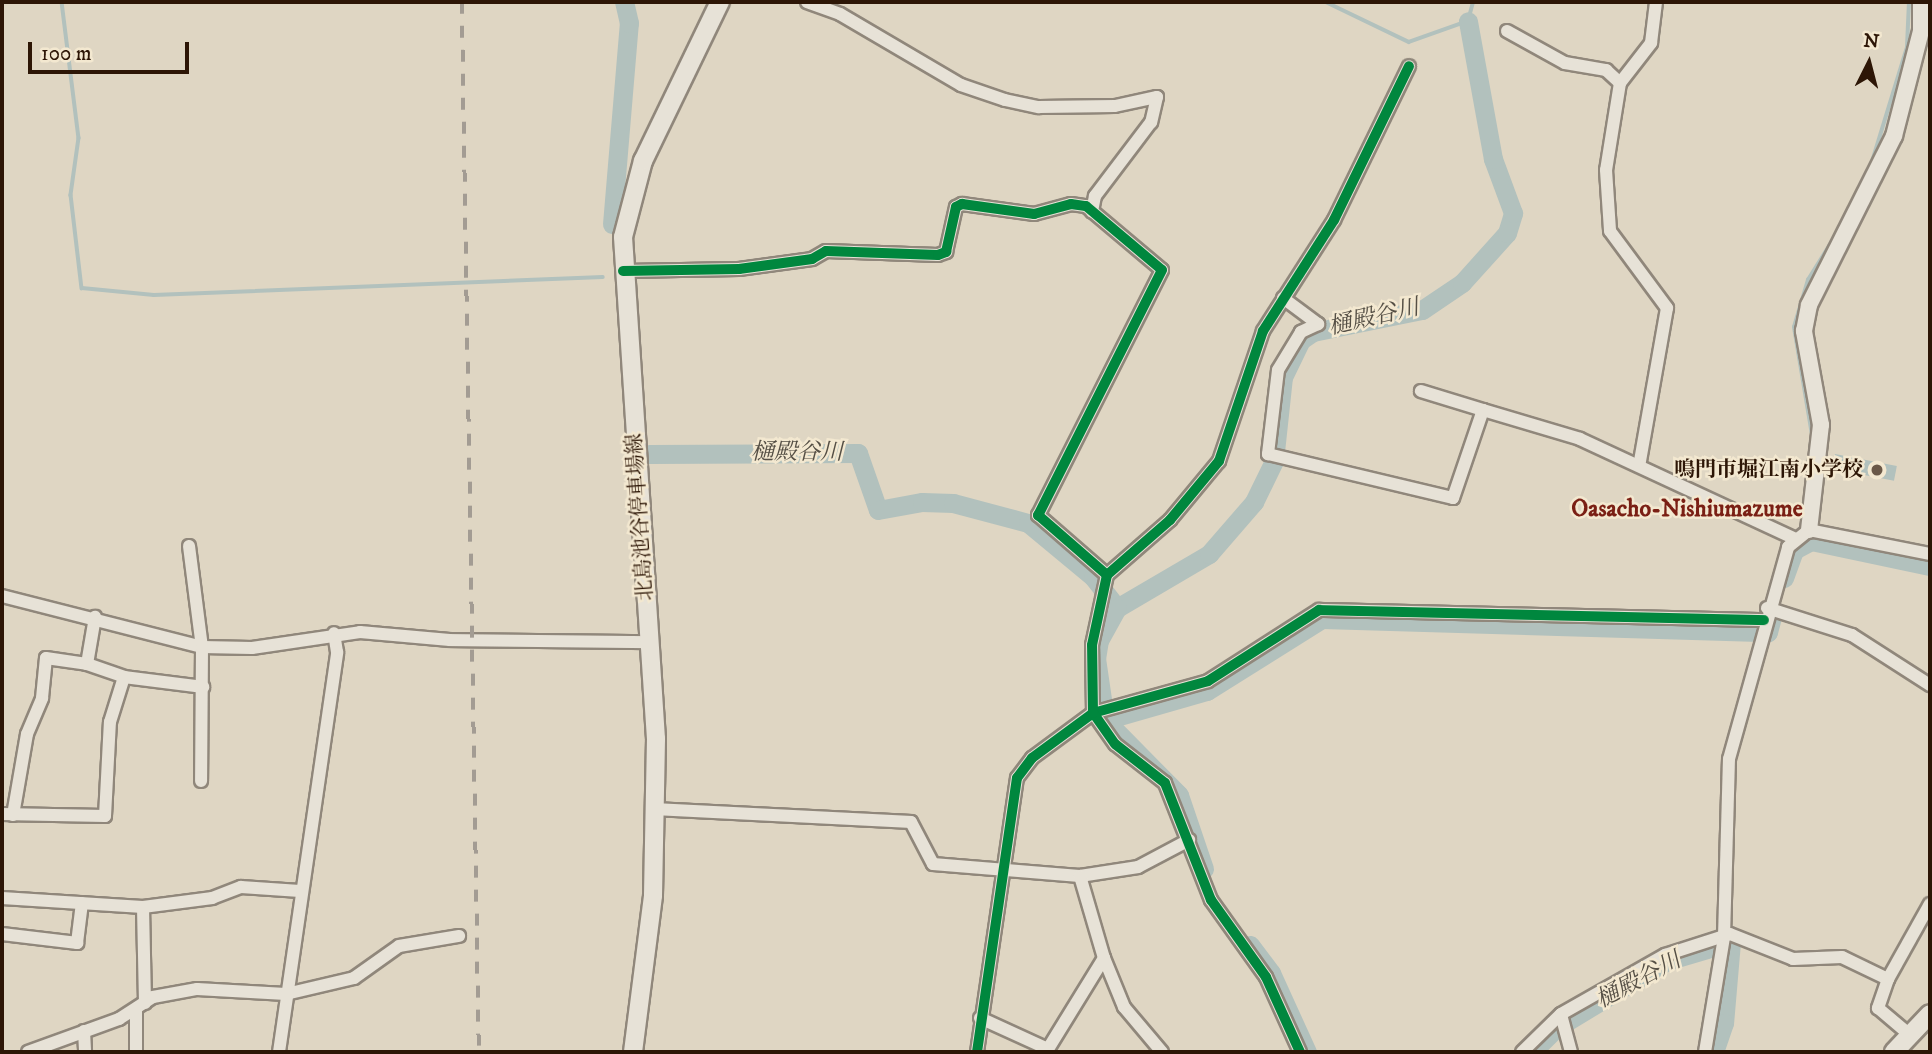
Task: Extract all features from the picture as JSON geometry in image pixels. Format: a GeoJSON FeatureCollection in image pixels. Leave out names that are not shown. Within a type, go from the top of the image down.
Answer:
{"type":"FeatureCollection","features":[{"type":"Feature","properties":{"kind":"main road","name":"北島池谷停車場線"},"geometry":{"type":"LineString","coordinates":[[633,1052],[653,895],[655,809],[649,642],[623,271],[631,193],[720,2]]}},
{"type":"Feature","properties":{"kind":"main road"},"geometry":{"type":"LineString","coordinates":[[1894,1052],[1930,1014]]}},
{"type":"Feature","properties":{"kind":"street"},"geometry":{"type":"LineString","coordinates":[[807,2],[840,14],[961,85],[1005,100],[1039,107],[1115,106],[1157,97],[1150,122],[1095,196],[1092,212]]}},
{"type":"Feature","properties":{"kind":"street"},"geometry":{"type":"LineString","coordinates":[[1639,466],[1667,308],[1617,246],[1608,224],[1605,170],[1620,105],[1620,83],[1651,43],[1656,2]]}},
{"type":"Feature","properties":{"kind":"street"},"geometry":{"type":"LineString","coordinates":[[1705,1052],[1724,942],[1724,785],[1763,622],[1802,534],[1821,425],[1804,331],[1809,305],[1894,136],[1921,31],[1921,2]]}},
{"type":"Feature","properties":{"kind":"street"},"geometry":{"type":"LineString","coordinates":[[1507,32],[1565,63],[1606,70],[1620,83]]}},
{"type":"Feature","properties":{"kind":"street"},"geometry":{"type":"LineString","coordinates":[[1300,1052],[1266,978],[1211,900],[1165,783],[1115,744],[1101,711],[1090,667],[1103,583],[1170,520],[1219,461],[1258,343],[1283,298],[1334,220],[1409,66]]}},
{"type":"Feature","properties":{"kind":"street"},"geometry":{"type":"LineString","coordinates":[[623,271],[739,269],[812,259],[826,251],[938,255],[946,252],[956,207],[961,204],[1034,214],[1080,203],[1161,270],[1038,515],[1103,583]]}},
{"type":"Feature","properties":{"kind":"street"},"geometry":{"type":"LineString","coordinates":[[1283,298],[1318,324],[1292,342],[1278,370],[1275,454],[1453,498],[1483,410]]}},
{"type":"Feature","properties":{"kind":"street"},"geometry":{"type":"LineString","coordinates":[[1421,391],[1580,439],[1802,534],[1930,554]]}},
{"type":"Feature","properties":{"kind":"street"},"geometry":{"type":"LineString","coordinates":[[189,546],[202,647],[201,781]]}},
{"type":"Feature","properties":{"kind":"street"},"geometry":{"type":"LineString","coordinates":[[2,596],[95,617],[202,647],[252,648],[334,633],[649,642]]}},
{"type":"Feature","properties":{"kind":"street"},"geometry":{"type":"LineString","coordinates":[[977,1052],[1017,778],[1032,758],[1101,711],[1208,681],[1319,610],[1763,622],[1852,635],[1930,685]]}},
{"type":"Feature","properties":{"kind":"street"},"geometry":{"type":"LineString","coordinates":[[87,664],[95,617]]}},
{"type":"Feature","properties":{"kind":"street"},"geometry":{"type":"LineString","coordinates":[[279,1052],[300,891],[337,652],[334,633]]}},
{"type":"Feature","properties":{"kind":"street"},"geometry":{"type":"LineString","coordinates":[[124,677],[110,722],[105,816],[7,815],[27,734],[42,698],[46,658],[87,664],[124,677],[203,687]]}},
{"type":"Feature","properties":{"kind":"street"},"geometry":{"type":"LineString","coordinates":[[655,809],[911,822],[933,864],[1080,876],[1138,867],[1189,840]]}},
{"type":"Feature","properties":{"kind":"street"},"geometry":{"type":"LineString","coordinates":[[1080,876],[1104,958],[1124,1007],[1162,1052]]}},
{"type":"Feature","properties":{"kind":"street"},"geometry":{"type":"LineString","coordinates":[[2,898],[143,907],[212,898],[241,887],[300,891]]}},
{"type":"Feature","properties":{"kind":"street"},"geometry":{"type":"LineString","coordinates":[[2,934],[77,943],[82,903]]}},
{"type":"Feature","properties":{"kind":"street"},"geometry":{"type":"LineString","coordinates":[[136,1052],[143,907]]}},
{"type":"Feature","properties":{"kind":"street"},"geometry":{"type":"LineString","coordinates":[[1910,1035],[1878,1008],[1877,999],[1930,908]]}},
{"type":"Feature","properties":{"kind":"street"},"geometry":{"type":"LineString","coordinates":[[1522,1052],[1564,1019],[1665,955],[1724,942],[1730,934],[1793,959],[1842,957],[1888,979]]}},
{"type":"Feature","properties":{"kind":"street"},"geometry":{"type":"LineString","coordinates":[[31,1052],[140,1006],[197,989],[286,994],[354,978],[399,946],[459,936]]}},
{"type":"Feature","properties":{"kind":"street"},"geometry":{"type":"LineString","coordinates":[[981,1018],[1048,1049],[1104,958]]}},
{"type":"Feature","properties":{"kind":"street"},"geometry":{"type":"LineString","coordinates":[[1564,1019],[1571,1052]]}},
{"type":"Feature","properties":{"kind":"street"},"geometry":{"type":"LineString","coordinates":[[84,1031],[85,1052]]}},
{"type":"Feature","properties":{"kind":"shaded area"},"geometry":{"type":"Polygon","coordinates":[[[1835,454],[1897,466],[1894,481],[1832,469],[1835,454]]]}},
{"type":"Feature","properties":{"kind":"waterway"},"geometry":{"type":"LineString","coordinates":[[62,2],[79,138],[71,195],[82,288],[154,295],[603,277]]}},
{"type":"Feature","properties":{"kind":"waterway","name":"樋殿谷川"},"geometry":{"type":"LineString","coordinates":[[612,224],[629,23],[624,2]]}},
{"type":"Feature","properties":{"kind":"waterway"},"geometry":{"type":"LineString","coordinates":[[1326,2],[1409,42],[1468,21],[1473,2]]}},
{"type":"Feature","properties":{"kind":"waterway"},"geometry":{"type":"LineString","coordinates":[[1871,165],[1907,47],[1909,2]]}},
{"type":"Feature","properties":{"kind":"waterway","name":"樋殿谷川"},"geometry":{"type":"LineString","coordinates":[[649,454],[858,453],[878,510],[922,502],[953,503],[1028,523],[1093,577],[1117,608],[1209,554],[1254,502],[1274,461],[1283,377],[1301,340],[1313,332],[1422,310],[1462,283],[1507,233],[1513,213],[1493,159],[1468,21]]}},
{"type":"Feature","properties":{"kind":"waterway"},"geometry":{"type":"LineString","coordinates":[[1812,435],[1794,327],[1808,280],[1834,238]]}},
{"type":"Feature","properties":{"kind":"waterway"},"geometry":{"type":"LineString","coordinates":[[1801,532],[1808,471]]}},
{"type":"Feature","properties":{"kind":"waterway","name":"樋殿谷川"},"geometry":{"type":"LineString","coordinates":[[1784,578],[1794,550],[1811,541],[1930,566]]}},
{"type":"Feature","properties":{"kind":"waterway","name":"樋殿谷川"},"geometry":{"type":"LineString","coordinates":[[1117,608],[1099,640],[1096,658],[1105,720],[1207,691],[1322,619],[1768,632],[1772,617]]}},
{"type":"Feature","properties":{"kind":"waterway","name":"樋殿谷川"},"geometry":{"type":"LineString","coordinates":[[1105,720],[1179,795],[1204,869]]}},
{"type":"Feature","properties":{"kind":"waterway","name":"樋殿谷川"},"geometry":{"type":"LineString","coordinates":[[1532,1052],[1556,1028],[1667,961],[1731,942],[1724,1023],[1714,1052]]}},
{"type":"Feature","properties":{"kind":"waterway","name":"樋殿谷川"},"geometry":{"type":"LineString","coordinates":[[1250,945],[1271,973],[1307,1052]]}},
{"type":"Feature","properties":{"kind":"railway"},"geometry":{"type":"LineString","coordinates":[[462,2],[479,1052]]}},
{"type":"Feature","properties":{"kind":"cycle path"},"geometry":{"type":"LineString","coordinates":[[1300,1052],[1266,977],[1211,900],[1165,783],[1115,744],[1093,713],[1092,645],[1107,575],[1170,520],[1219,461],[1263,331],[1334,220],[1409,66]]}},
{"type":"Feature","properties":{"kind":"cycle path"},"geometry":{"type":"LineString","coordinates":[[623,271],[739,269],[812,259],[826,251],[938,255],[946,252],[956,207],[962,204],[1034,214],[1071,204],[1086,206],[1162,270],[1038,515],[1107,575]]}},
{"type":"Feature","properties":{"kind":"cycle path"},"geometry":{"type":"LineString","coordinates":[[977,1052],[1017,778],[1032,758],[1093,713],[1208,681],[1319,610],[1764,620]]}},
{"type":"Feature","properties":{"kind":"place","name":"鳴門市堀江南小学校"},"geometry":{"type":"Point","coordinates":[1877,470]}},
{"type":"Feature","properties":{"kind":"district","name":"Oasacho-Nishiumazume"},"geometry":{"type":"Point","coordinates":[1687,510]}}]}
